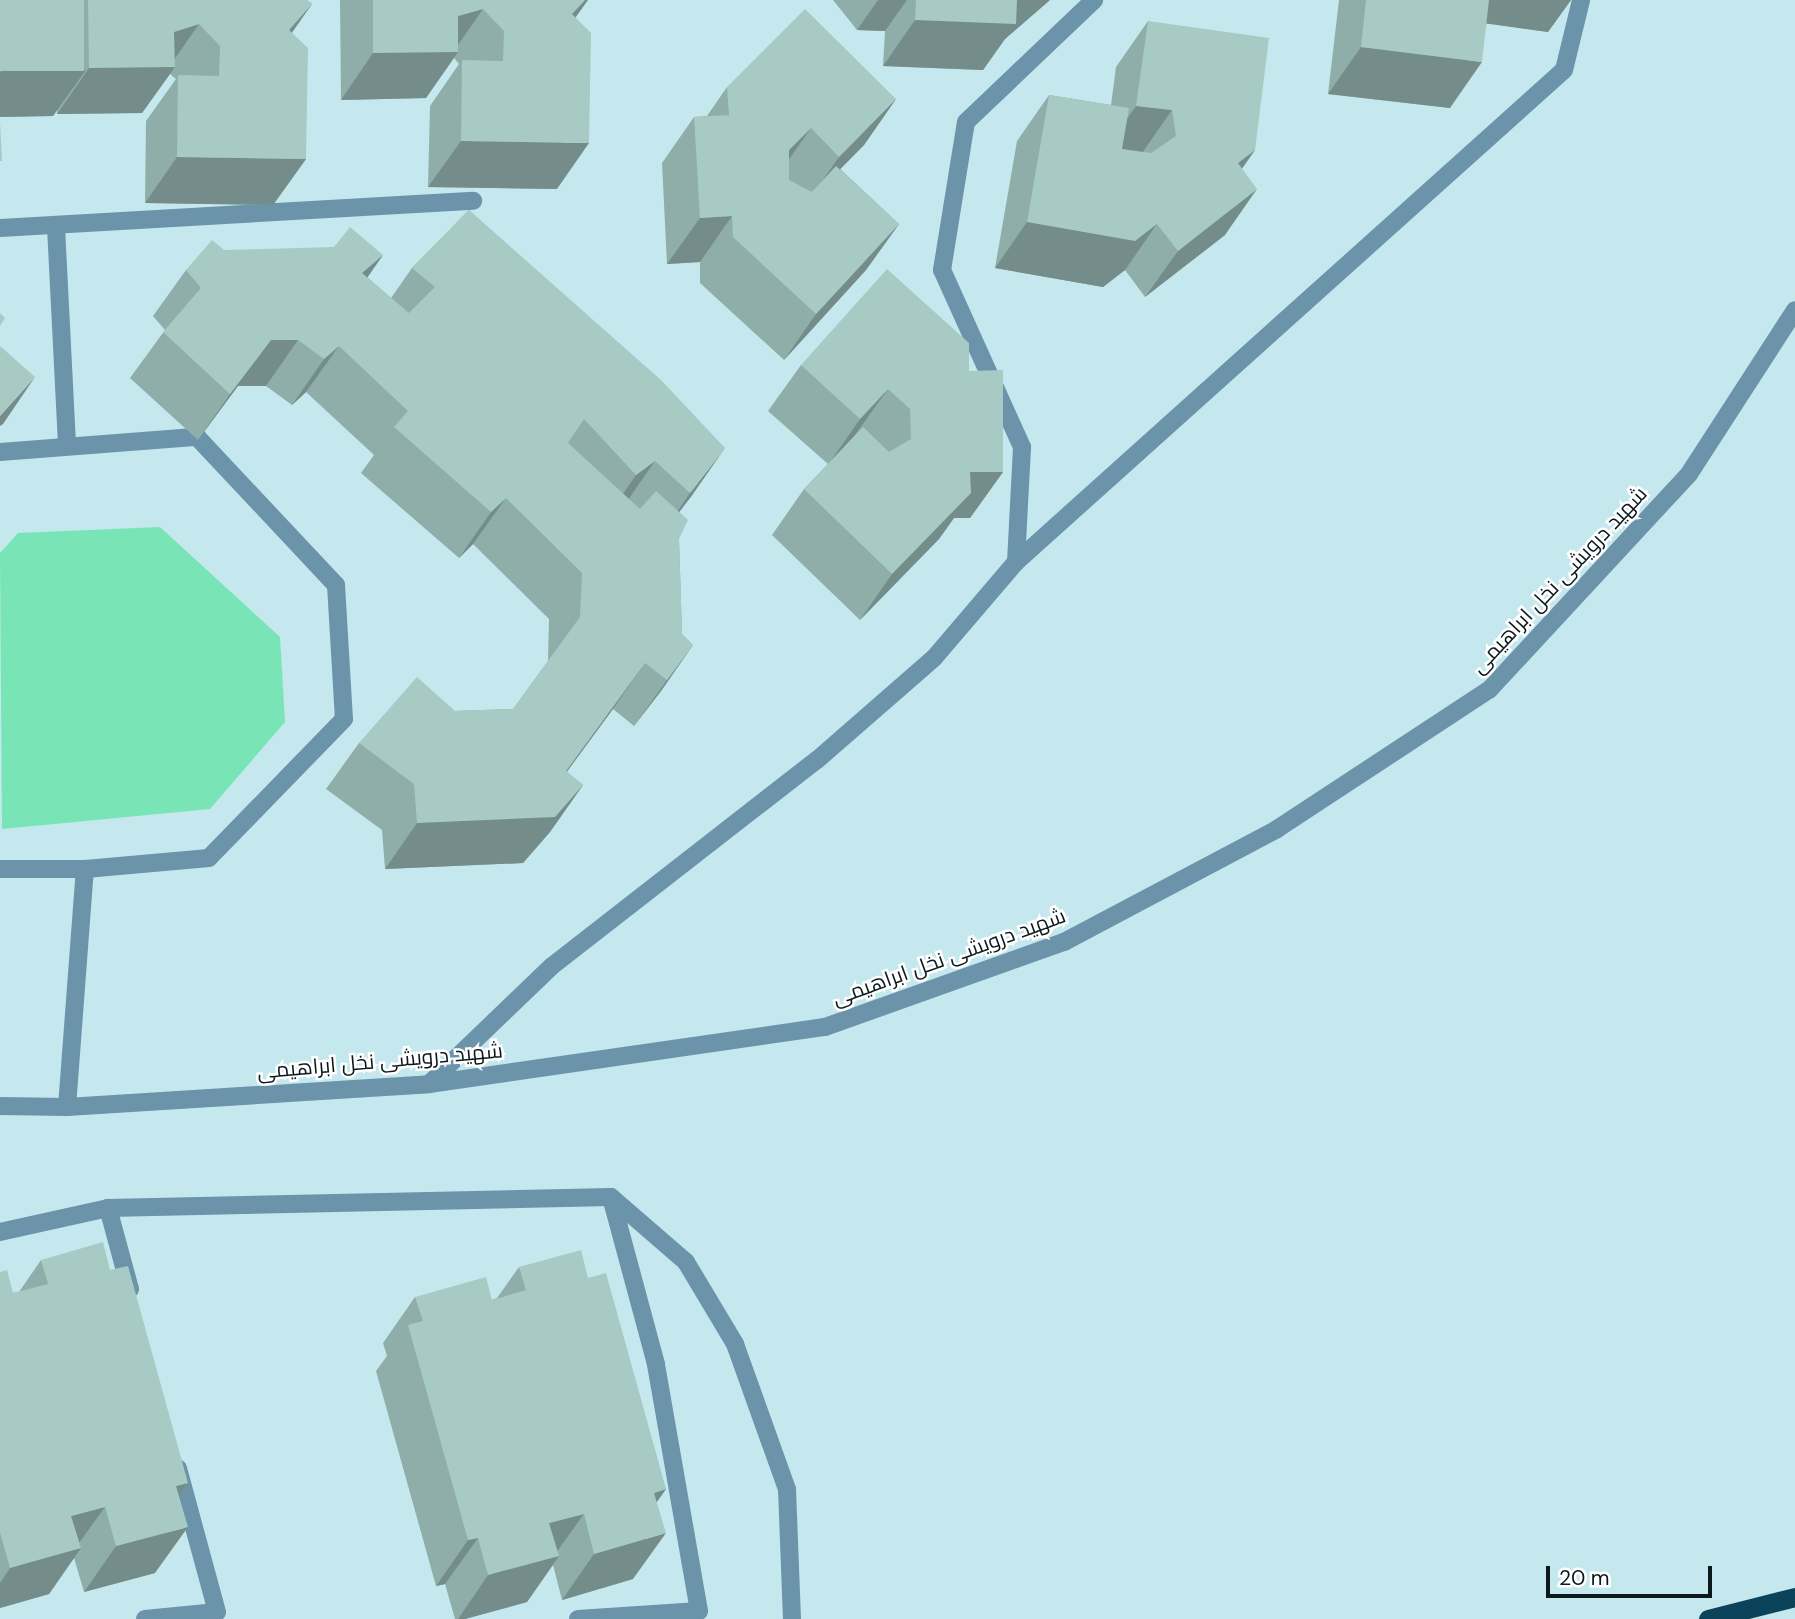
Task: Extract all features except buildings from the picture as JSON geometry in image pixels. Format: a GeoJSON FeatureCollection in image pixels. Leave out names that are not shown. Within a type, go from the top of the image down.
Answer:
{"type":"FeatureCollection","features":[{"type":"Feature","properties":{"kind":"highway"},"geometry":{"type":"LineString","coordinates":[[1708,1619],[1795,1597]]}},
{"type":"Feature","properties":{"kind":"street"},"geometry":{"type":"LineString","coordinates":[[1016,562],[1022,447],[942,270],[966,122],[1094,0]]}},
{"type":"Feature","properties":{"kind":"street"},"geometry":{"type":"LineString","coordinates":[[429,1084],[552,966],[817,760],[934,658],[1016,562],[1564,70],[1581,0]]}},
{"type":"Feature","properties":{"kind":"street"},"geometry":{"type":"LineString","coordinates":[[0,228],[56,227],[473,201]]}},
{"type":"Feature","properties":{"kind":"street"},"geometry":{"type":"LineString","coordinates":[[56,227],[67,445]]}},
{"type":"Feature","properties":{"kind":"street","name":"شهید درویشی نخل ابراهیمی"},"geometry":{"type":"LineString","coordinates":[[0,1106],[66,1107],[429,1084],[825,1027],[1064,942],[1277,829],[1489,690],[1689,474],[1795,310]]}},
{"type":"Feature","properties":{"kind":"street"},"geometry":{"type":"LineString","coordinates":[[0,452],[197,437],[336,585],[344,719],[209,858],[85,869],[0,869]]}},
{"type":"Feature","properties":{"kind":"street"},"geometry":{"type":"LineString","coordinates":[[66,1107],[85,869]]}},
{"type":"Feature","properties":{"kind":"street"},"geometry":{"type":"LineString","coordinates":[[578,1619],[698,1611],[656,1364],[611,1197]]}},
{"type":"Feature","properties":{"kind":"street"},"geometry":{"type":"LineString","coordinates":[[0,1232],[108,1208],[611,1197],[686,1262],[735,1344],[787,1489],[792,1619]]}},
{"type":"Feature","properties":{"kind":"street"},"geometry":{"type":"LineString","coordinates":[[108,1208],[133,1302]]}},
{"type":"Feature","properties":{"kind":"street"},"geometry":{"type":"LineString","coordinates":[[145,1619],[217,1612],[173,1451]]}},
{"type":"Feature","properties":{"kind":"green space"},"geometry":{"type":"Polygon","coordinates":[[[160,527],[280,637],[285,722],[210,809],[2,829],[0,553],[18,533],[160,527]]]}}]}
